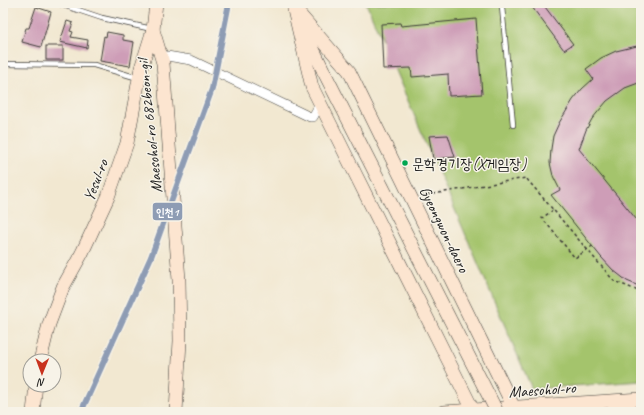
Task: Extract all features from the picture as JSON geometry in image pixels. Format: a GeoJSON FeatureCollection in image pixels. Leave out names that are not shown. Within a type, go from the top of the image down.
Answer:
{"type":"FeatureCollection","features":[{"type":"Feature","properties":{"kind":"main road","name":"Yesul-ro"},"geometry":{"type":"LineString","coordinates":[[42,353],[49,324],[63,287],[82,252],[108,197],[127,143],[141,68],[153,30],[156,3]]}},
{"type":"Feature","properties":{"kind":"main road"},"geometry":{"type":"LineString","coordinates":[[293,6],[324,72],[497,412]]}},
{"type":"Feature","properties":{"kind":"main road"},"geometry":{"type":"LineString","coordinates":[[293,6],[312,88],[473,411]]}},
{"type":"Feature","properties":{"kind":"main road","name":"Gyeongwon-daero"},"geometry":{"type":"LineString","coordinates":[[293,6],[349,71],[514,410]]}},
{"type":"Feature","properties":{"kind":"main road","name":"Maesohol-ro 682beon-gil"},"geometry":{"type":"LineString","coordinates":[[153,30],[163,63],[179,280],[180,341],[176,412]]}},
{"type":"Feature","properties":{"kind":"main road"},"geometry":{"type":"LineString","coordinates":[[33,412],[35,393]]}},
{"type":"Feature","properties":{"kind":"main road","name":"Maesohol-ro"},"geometry":{"type":"LineString","coordinates":[[444,412],[514,410],[641,399]]}},
{"type":"Feature","properties":{"kind":"main road"},"geometry":{"type":"LineString","coordinates":[[602,412],[627,400]]}},
{"type":"Feature","properties":{"kind":"street"},"geometry":{"type":"LineString","coordinates":[[161,55],[191,60],[310,117],[313,117],[320,104]]}},
{"type":"Feature","properties":{"kind":"lane"},"geometry":{"type":"LineString","coordinates":[[57,3],[102,18],[153,30]]}},
{"type":"Feature","properties":{"kind":"lane"},"geometry":{"type":"LineString","coordinates":[[502,7],[513,125]]}},
{"type":"Feature","properties":{"kind":"lane"},"geometry":{"type":"LineString","coordinates":[[3,64],[94,65],[139,79]]}},
{"type":"Feature","properties":{"kind":"path"},"geometry":{"type":"LineString","coordinates":[[411,197],[526,178],[614,281],[641,292]]}},
{"type":"Feature","properties":{"kind":"path"},"geometry":{"type":"LineString","coordinates":[[553,210],[542,218],[575,258],[592,246]]}},
{"type":"Feature","properties":{"kind":"green space"},"geometry":{"type":"Polygon","coordinates":[[[366,3],[641,3],[641,381],[532,389],[366,3]]]}},
{"type":"Feature","properties":{"kind":"building"},"geometry":{"type":"Polygon","coordinates":[[[537,3],[542,3],[573,44],[564,50],[532,7],[537,3]]]}},
{"type":"Feature","properties":{"kind":"building"},"geometry":{"type":"Polygon","coordinates":[[[36,7],[51,12],[41,47],[22,42],[26,28],[29,28],[36,7]]]}},
{"type":"Feature","properties":{"kind":"building"},"geometry":{"type":"Polygon","coordinates":[[[476,19],[482,94],[449,96],[448,74],[412,77],[411,68],[383,69],[381,24],[400,23],[401,26],[476,19]]]}},
{"type":"Feature","properties":{"kind":"building"},"geometry":{"type":"Polygon","coordinates":[[[67,21],[73,23],[70,31],[73,32],[71,37],[88,40],[87,48],[60,42],[67,21]]]}},
{"type":"Feature","properties":{"kind":"building"},"geometry":{"type":"Polygon","coordinates":[[[107,32],[123,35],[123,40],[134,42],[130,66],[100,61],[104,36],[106,37],[107,32]]]}},
{"type":"Feature","properties":{"kind":"building"},"geometry":{"type":"Polygon","coordinates":[[[46,46],[63,46],[63,60],[46,60],[46,46]]]}},
{"type":"Feature","properties":{"kind":"building"},"geometry":{"type":"Polygon","coordinates":[[[641,46],[641,82],[625,88],[607,101],[592,119],[579,149],[641,225],[641,287],[627,281],[613,270],[551,195],[560,190],[553,176],[550,163],[553,136],[559,123],[573,100],[593,79],[586,69],[601,58],[616,51],[641,46]]]}},
{"type":"Feature","properties":{"kind":"building"},"geometry":{"type":"Polygon","coordinates":[[[448,135],[455,157],[433,159],[429,136],[448,135]]]}},
{"type":"Feature","properties":{"kind":"transit line","name":"인천1"},"geometry":{"type":"LineString","coordinates":[[81,412],[151,257],[212,89],[229,3]]}},
{"type":"Feature","properties":{"kind":"place","name":"문학경기장(X게임장)"},"geometry":{"type":"Point","coordinates":[405,163]}}]}
